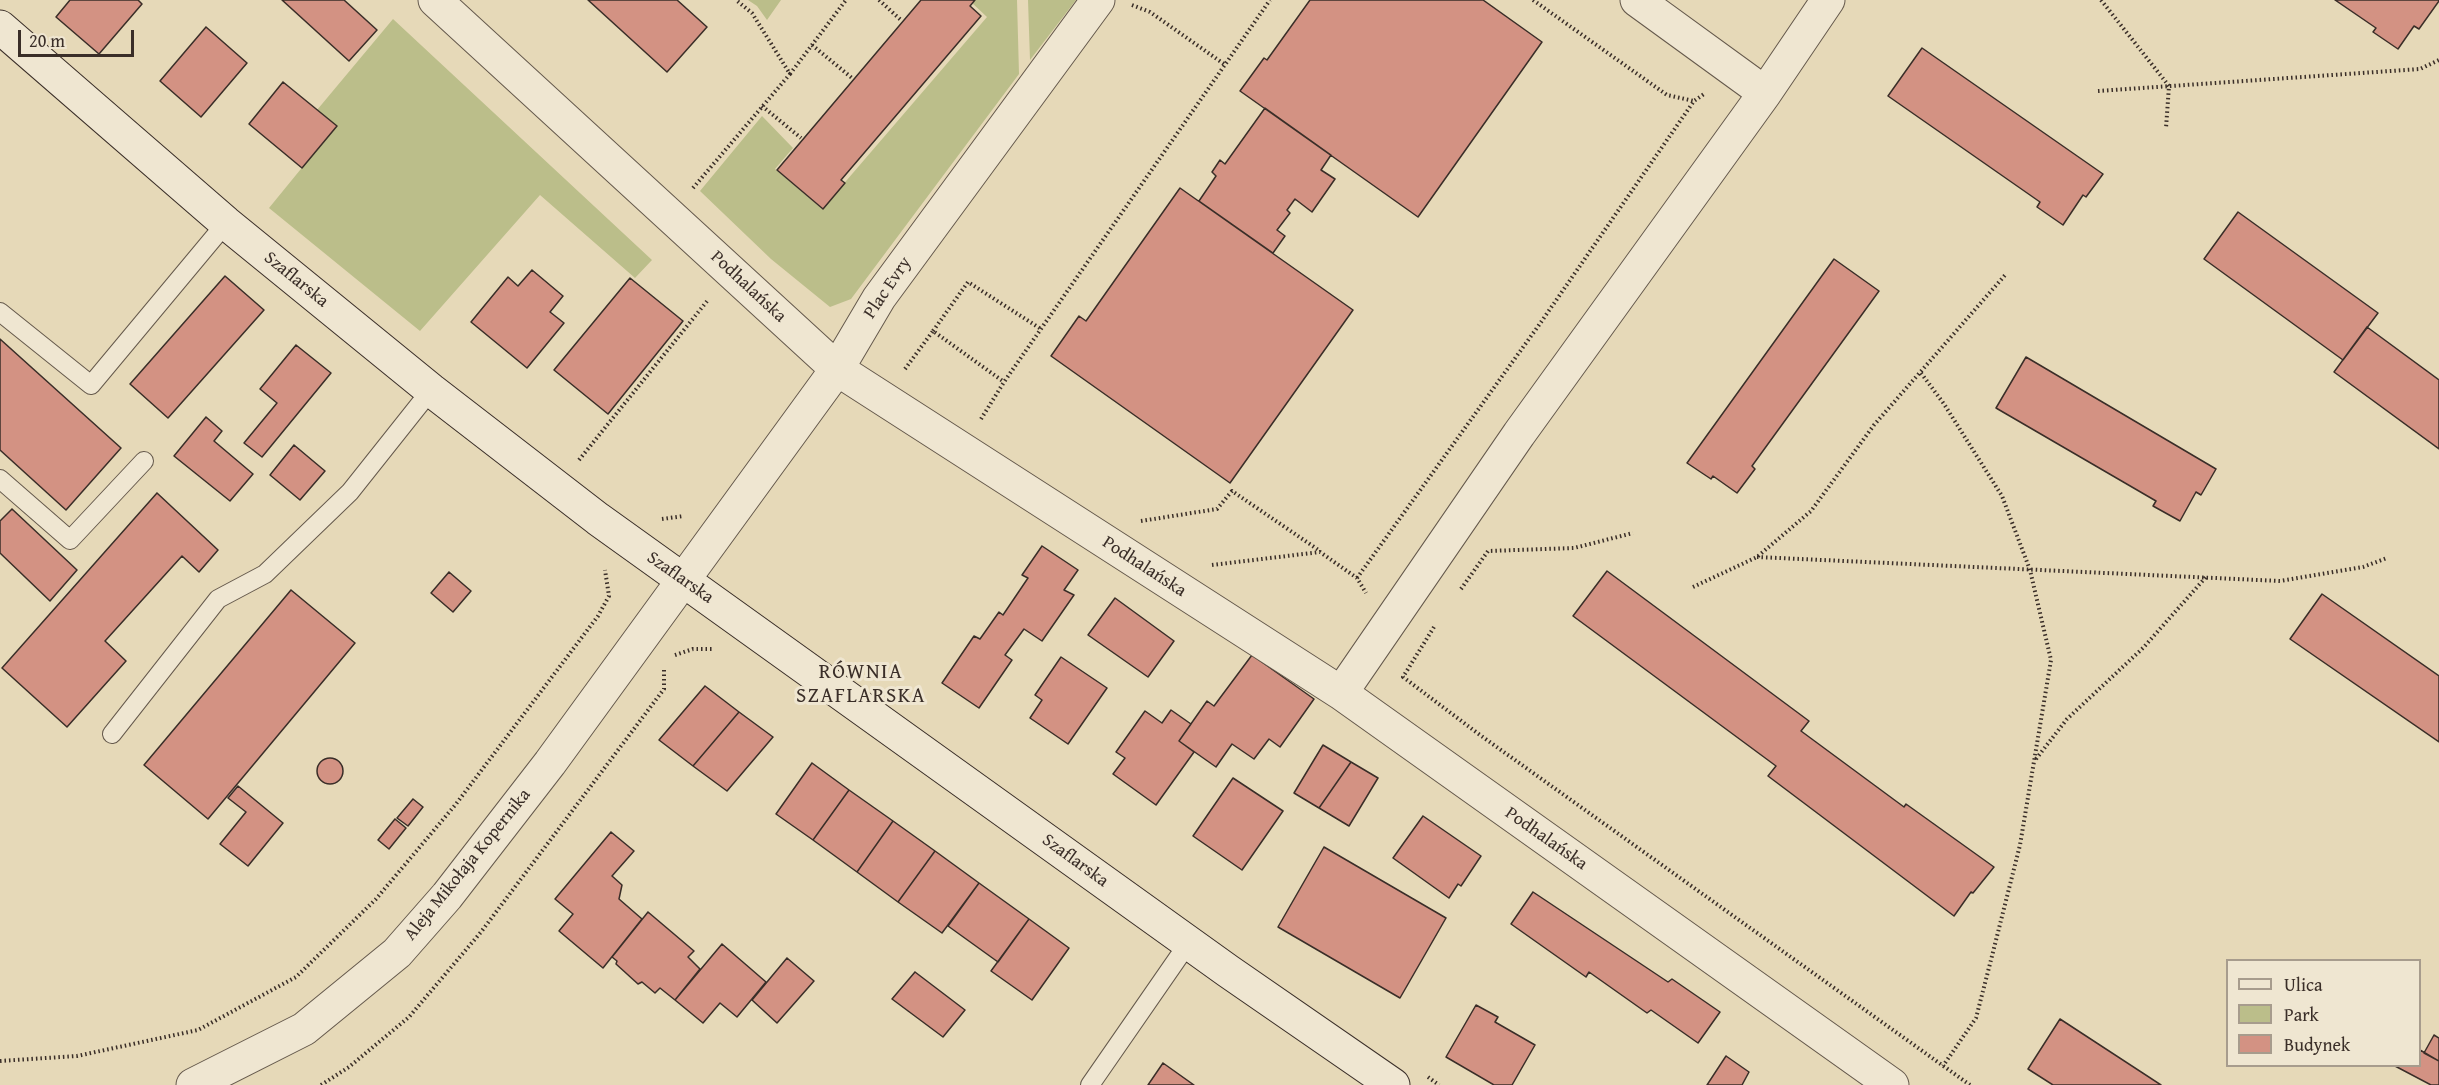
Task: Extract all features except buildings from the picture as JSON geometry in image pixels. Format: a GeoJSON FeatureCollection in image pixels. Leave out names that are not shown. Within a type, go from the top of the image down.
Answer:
{"type":"FeatureCollection","features":[{"type":"Feature","properties":{"kind":"street","name":"Podhalańska"},"geometry":{"type":"LineString","coordinates":[[435,0],[837,369],[1341,693],[1892,1085]]}},
{"type":"Feature","properties":{"kind":"street"},"geometry":{"type":"LineString","coordinates":[[1637,0],[1765,93]]}},
{"type":"Feature","properties":{"kind":"street"},"geometry":{"type":"LineString","coordinates":[[1341,693],[1519,434],[1765,93],[1828,0]]}},
{"type":"Feature","properties":{"kind":"street","name":"Plac Evry"},"geometry":{"type":"LineString","coordinates":[[681,580],[837,369],[879,298],[1113,2]]}},
{"type":"Feature","properties":{"kind":"street","name":"Szaflarska"},"geometry":{"type":"LineString","coordinates":[[0,27],[226,223],[431,390],[604,524],[1393,1085]]}},
{"type":"Feature","properties":{"kind":"street","name":"Aleja Mikołaja Kopernika"},"geometry":{"type":"LineString","coordinates":[[193,1085],[304,1029],[397,952],[447,896],[543,772],[681,580]]}},
{"type":"Feature","properties":{"kind":"lane"},"geometry":{"type":"LineString","coordinates":[[0,312],[91,385],[226,223]]}},
{"type":"Feature","properties":{"kind":"lane"},"geometry":{"type":"LineString","coordinates":[[112,734],[218,599],[265,574],[350,492],[431,390]]}},
{"type":"Feature","properties":{"kind":"lane"},"geometry":{"type":"LineString","coordinates":[[0,479],[70,540],[144,461]]}},
{"type":"Feature","properties":{"kind":"lane"},"geometry":{"type":"LineString","coordinates":[[1090,1085],[1189,942]]}},
{"type":"Feature","properties":{"kind":"path"},"geometry":{"type":"LineString","coordinates":[[736,0],[752,13],[790,74]]}},
{"type":"Feature","properties":{"kind":"path"},"geometry":{"type":"LineString","coordinates":[[685,187],[690,191],[790,74],[846,0]]}},
{"type":"Feature","properties":{"kind":"path"},"geometry":{"type":"LineString","coordinates":[[879,0],[902,21]]}},
{"type":"Feature","properties":{"kind":"path"},"geometry":{"type":"LineString","coordinates":[[980,420],[1270,0]]}},
{"type":"Feature","properties":{"kind":"path"},"geometry":{"type":"LineString","coordinates":[[1533,0],[1667,96],[1694,101]]}},
{"type":"Feature","properties":{"kind":"path"},"geometry":{"type":"LineString","coordinates":[[2100,0],[2169,86],[2166,128]]}},
{"type":"Feature","properties":{"kind":"path"},"geometry":{"type":"LineString","coordinates":[[1113,2],[1150,12],[1224,64]]}},
{"type":"Feature","properties":{"kind":"path"},"geometry":{"type":"LineString","coordinates":[[812,45],[852,78]]}},
{"type":"Feature","properties":{"kind":"path"},"geometry":{"type":"LineString","coordinates":[[2098,91],[2420,69],[2439,60]]}},
{"type":"Feature","properties":{"kind":"path"},"geometry":{"type":"LineString","coordinates":[[1357,578],[1532,334],[1694,101],[1736,72]]}},
{"type":"Feature","properties":{"kind":"path"},"geometry":{"type":"LineString","coordinates":[[762,106],[801,138]]}},
{"type":"Feature","properties":{"kind":"path"},"geometry":{"type":"LineString","coordinates":[[1693,586],[1757,557],[1811,511],[1874,424],[1921,374],[2006,274]]}},
{"type":"Feature","properties":{"kind":"path"},"geometry":{"type":"LineString","coordinates":[[933,331],[968,282],[1041,329]]}},
{"type":"Feature","properties":{"kind":"path"},"geometry":{"type":"LineString","coordinates":[[576,463],[711,297]]}},
{"type":"Feature","properties":{"kind":"path"},"geometry":{"type":"LineString","coordinates":[[1921,374],[1944,404],[2002,496],[2030,570],[2051,660],[2020,845],[1976,1018],[1943,1066]]}},
{"type":"Feature","properties":{"kind":"path"},"geometry":{"type":"LineString","coordinates":[[1134,522],[1217,509],[1232,492],[1320,552]]}},
{"type":"Feature","properties":{"kind":"path"},"geometry":{"type":"LineString","coordinates":[[652,516],[661,519],[685,516],[692,511]]}},
{"type":"Feature","properties":{"kind":"path"},"geometry":{"type":"LineString","coordinates":[[1457,594],[1488,551],[1575,548],[1633,533]]}},
{"type":"Feature","properties":{"kind":"path"},"geometry":{"type":"LineString","coordinates":[[1757,557],[2280,581],[2363,567],[2387,558]]}},
{"type":"Feature","properties":{"kind":"path"},"geometry":{"type":"LineString","coordinates":[[0,1060],[77,1056],[198,1030],[296,977],[376,899],[456,804],[597,616],[609,596],[607,573],[603,566]]}},
{"type":"Feature","properties":{"kind":"path"},"geometry":{"type":"LineString","coordinates":[[2036,760],[2067,719],[2143,648],[2206,577]]}},
{"type":"Feature","properties":{"kind":"path"},"geometry":{"type":"LineString","coordinates":[[1438,620],[1402,677],[1499,749],[1970,1085]]}},
{"type":"Feature","properties":{"kind":"path"},"geometry":{"type":"LineString","coordinates":[[669,661],[673,656],[693,649],[715,649]]}},
{"type":"Feature","properties":{"kind":"path"},"geometry":{"type":"LineString","coordinates":[[321,1085],[349,1067],[409,1017],[481,932],[664,688],[664,666]]}},
{"type":"Feature","properties":{"kind":"green space"},"geometry":{"type":"Polygon","coordinates":[[[748,0],[781,0],[767,20],[757,6],[748,0]]]}},
{"type":"Feature","properties":{"kind":"green space"},"geometry":{"type":"Polygon","coordinates":[[[973,0],[1017,0],[1019,74],[851,299],[830,307],[771,259],[700,191],[762,116],[793,148],[775,169],[822,209],[987,17],[971,2],[973,0]]]}},
{"type":"Feature","properties":{"kind":"green space"},"geometry":{"type":"Polygon","coordinates":[[[1028,0],[1076,0],[1030,60],[1028,0]]]}},
{"type":"Feature","properties":{"kind":"green space"},"geometry":{"type":"Polygon","coordinates":[[[393,19],[652,260],[635,278],[540,195],[420,331],[269,208],[336,126],[317,110],[393,19]]]}},
{"type":"Feature","properties":{"kind":"district","name":"RÓWNIA SZAFLARSKA"},"geometry":{"type":"Point","coordinates":[861,685]}}]}
